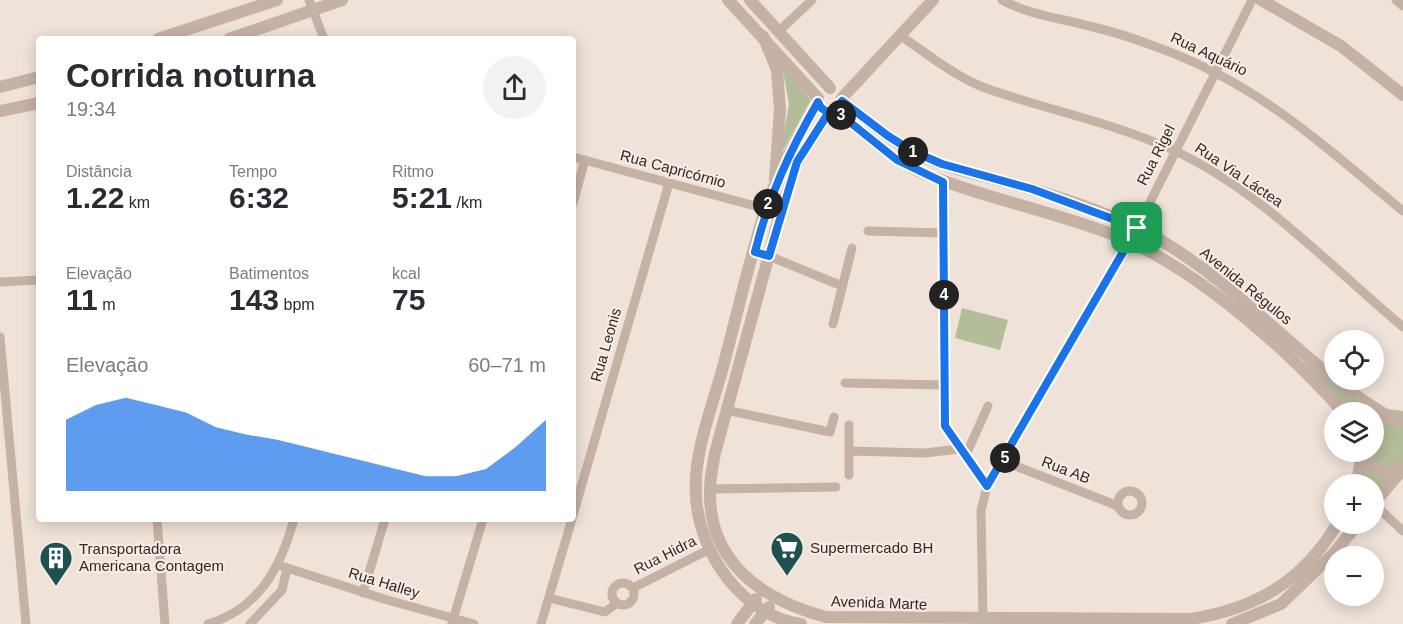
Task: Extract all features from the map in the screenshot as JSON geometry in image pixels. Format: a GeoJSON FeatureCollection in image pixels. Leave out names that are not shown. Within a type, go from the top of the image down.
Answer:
{"type":"FeatureCollection","features":[{"type":"Feature","properties":{"kind":"street"},"geometry":{"type":"LineString","coordinates":[[167,36],[277,0]]}},
{"type":"Feature","properties":{"kind":"street"},"geometry":{"type":"LineString","coordinates":[[236,36],[311,5],[342,0]]}},
{"type":"Feature","properties":{"kind":"street"},"geometry":{"type":"LineString","coordinates":[[728,0],[764,36],[818,100],[822,109],[836,100],[861,76],[933,0]]}},
{"type":"Feature","properties":{"kind":"street","name":"Avenida Régulos"},"geometry":{"type":"LineString","coordinates":[[750,0],[836,100],[897,160],[943,182],[1063,217],[1128,242],[1191,279],[1223,302],[1282,352],[1333,402]]}},
{"type":"Feature","properties":{"kind":"street"},"geometry":{"type":"LineString","coordinates":[[779,31],[812,0]]}},
{"type":"Feature","properties":{"kind":"street","name":"Rua Aquário"},"geometry":{"type":"LineString","coordinates":[[1002,0],[1034,13],[1091,26],[1154,45],[1216,70],[1284,113],[1403,211]]}},
{"type":"Feature","properties":{"kind":"street","name":"Rua Rigel"},"geometry":{"type":"LineString","coordinates":[[983,622],[981,511],[987,486],[1137,228],[1252,0]]}},
{"type":"Feature","properties":{"kind":"street"},"geometry":{"type":"LineString","coordinates":[[1261,0],[1341,46],[1403,95]]}},
{"type":"Feature","properties":{"kind":"street"},"geometry":{"type":"LineString","coordinates":[[1396,0],[1403,6]]}},
{"type":"Feature","properties":{"kind":"street"},"geometry":{"type":"LineString","coordinates":[[311,5],[323,36]]}},
{"type":"Feature","properties":{"kind":"street"},"geometry":{"type":"LineString","coordinates":[[764,36],[777,70],[780,110],[774,189]]}},
{"type":"Feature","properties":{"kind":"street","name":"Rua Via Láctea"},"geometry":{"type":"LineString","coordinates":[[901,36],[951,70],[990,90],[1119,127],[1175,151],[1226,181],[1271,213],[1403,327]]}},
{"type":"Feature","properties":{"kind":"street"},"geometry":{"type":"LineString","coordinates":[[0,87],[36,79]]}},
{"type":"Feature","properties":{"kind":"street","name":"Avenida Marte"},"geometry":{"type":"LineString","coordinates":[[801,624],[766,613],[752,605],[723,570],[716,546],[710,489],[715,453],[726,410],[797,162],[836,100],[822,91],[790,149],[766,209],[704,435],[698,469],[696,496],[700,521],[716,546],[761,591],[799,610],[826,617],[983,622],[1172,622],[1209,616],[1256,602],[1286,583],[1330,534]]}},
{"type":"Feature","properties":{"kind":"street","name":"Avenida Régulos"},"geometry":{"type":"LineString","coordinates":[[836,100],[912,151],[942,164],[1032,189],[1137,228],[1206,269],[1316,366],[1397,419]]}},
{"type":"Feature","properties":{"kind":"street"},"geometry":{"type":"LineString","coordinates":[[0,111],[36,104]]}},
{"type":"Feature","properties":{"kind":"street","name":"Rua Capricórnio"},"geometry":{"type":"LineString","coordinates":[[576,158],[766,209]]}},
{"type":"Feature","properties":{"kind":"street"},"geometry":{"type":"LineString","coordinates":[[576,192],[585,160]]}},
{"type":"Feature","properties":{"kind":"street"},"geometry":{"type":"LineString","coordinates":[[943,182],[945,426],[987,486]]}},
{"type":"Feature","properties":{"kind":"street","name":"Rua Leonis"},"geometry":{"type":"LineString","coordinates":[[576,503],[669,183]]}},
{"type":"Feature","properties":{"kind":"street"},"geometry":{"type":"LineString","coordinates":[[868,231],[944,232]]}},
{"type":"Feature","properties":{"kind":"street"},"geometry":{"type":"LineString","coordinates":[[832,324],[852,248]]}},
{"type":"Feature","properties":{"kind":"street"},"geometry":{"type":"LineString","coordinates":[[755,252],[842,286]]}},
{"type":"Feature","properties":{"kind":"street"},"geometry":{"type":"LineString","coordinates":[[0,282],[36,280]]}},
{"type":"Feature","properties":{"kind":"street"},"geometry":{"type":"LineString","coordinates":[[0,337],[4,435],[26,624]]}},
{"type":"Feature","properties":{"kind":"street"},"geometry":{"type":"LineString","coordinates":[[845,383],[945,385]]}},
{"type":"Feature","properties":{"kind":"street"},"geometry":{"type":"LineString","coordinates":[[962,453],[988,406]]}},
{"type":"Feature","properties":{"kind":"street"},"geometry":{"type":"LineString","coordinates":[[726,410],[830,432],[834,417]]}},
{"type":"Feature","properties":{"kind":"street"},"geometry":{"type":"LineString","coordinates":[[849,425],[849,475]]}},
{"type":"Feature","properties":{"kind":"street"},"geometry":{"type":"LineString","coordinates":[[850,451],[962,453]]}},
{"type":"Feature","properties":{"kind":"street","name":"Rua AB"},"geometry":{"type":"LineString","coordinates":[[1003,461],[1118,506]]}},
{"type":"Feature","properties":{"kind":"street"},"geometry":{"type":"LineString","coordinates":[[1368,462],[1381,471],[1395,471],[1403,468]]}},
{"type":"Feature","properties":{"kind":"street"},"geometry":{"type":"LineString","coordinates":[[1384,492],[1403,468]]}},
{"type":"Feature","properties":{"kind":"street"},"geometry":{"type":"LineString","coordinates":[[710,489],[836,487]]}},
{"type":"Feature","properties":{"kind":"street"},"geometry":{"type":"LineString","coordinates":[[1384,513],[1403,531]]}},
{"type":"Feature","properties":{"kind":"street"},"geometry":{"type":"LineString","coordinates":[[157,522],[165,624]]}},
{"type":"Feature","properties":{"kind":"street"},"geometry":{"type":"LineString","coordinates":[[250,624],[282,590],[282,567],[293,522]]}},
{"type":"Feature","properties":{"kind":"street"},"geometry":{"type":"LineString","coordinates":[[363,593],[384,522]]}},
{"type":"Feature","properties":{"kind":"street"},"geometry":{"type":"LineString","coordinates":[[453,621],[482,522]]}},
{"type":"Feature","properties":{"kind":"street","name":"Rua Leonis"},"geometry":{"type":"LineString","coordinates":[[542,624],[571,522]]}},
{"type":"Feature","properties":{"kind":"street"},"geometry":{"type":"LineString","coordinates":[[1340,546],[1350,534]]}},
{"type":"Feature","properties":{"kind":"street","name":"Rua Hidra"},"geometry":{"type":"LineString","coordinates":[[633,588],[716,546]]}},
{"type":"Feature","properties":{"kind":"street"},"geometry":{"type":"LineString","coordinates":[[1232,624],[1281,604],[1324,563]]}},
{"type":"Feature","properties":{"kind":"street"},"geometry":{"type":"LineString","coordinates":[[208,624],[237,612],[259,595],[282,567]]}},
{"type":"Feature","properties":{"kind":"street","name":"Rua Halley"},"geometry":{"type":"LineString","coordinates":[[282,567],[453,621],[474,624]]}},
{"type":"Feature","properties":{"kind":"street"},"geometry":{"type":"LineString","coordinates":[[549,598],[605,612],[617,603],[627,605],[632,601],[633,588],[628,583],[617,584],[612,594],[617,603]]}},
{"type":"Feature","properties":{"kind":"street"},"geometry":{"type":"LineString","coordinates":[[737,624],[761,591]]}},
{"type":"Feature","properties":{"kind":"street"},"geometry":{"type":"LineString","coordinates":[[754,624],[766,613],[774,598]]}},
{"type":"Feature","properties":{"kind":"green space"},"geometry":{"type":"Polygon","coordinates":[[[782,65],[811,100],[780,156],[789,104],[782,65]]]}},
{"type":"Feature","properties":{"kind":"green space"},"geometry":{"type":"Polygon","coordinates":[[[962,308],[1008,320],[1000,350],[955,338],[962,308]]]}},
{"type":"Feature","properties":{"kind":"green space"},"geometry":{"type":"Polygon","coordinates":[[[1302,361],[1324,374],[1324,390],[1350,390],[1370,402],[1331,402],[1302,361]]]}},
{"type":"Feature","properties":{"kind":"green space"},"geometry":{"type":"Polygon","coordinates":[[[1384,409],[1403,411],[1403,467],[1384,488],[1384,474],[1354,474],[1354,462],[1384,462],[1384,409]]]}},
{"type":"Feature","properties":{"kind":"place","name":"Supermercado BH"},"geometry":{"type":"Point","coordinates":[787,577]}},
{"type":"Feature","properties":{"kind":"place","name":"Transportadora Americana Contagem"},"geometry":{"type":"Point","coordinates":[56,587]}},
{"type":"Feature","properties":{"kind":"route"},"geometry":{"type":"LineString","coordinates":[[1137,228],[987,486],[945,426],[943,182],[897,160],[836,111],[833,112],[829,112],[797,162],[769,256],[755,252],[766,209],[790,149],[818,102],[825,111],[833,112],[839,108],[842,101],[888,136],[912,151],[942,164],[1032,189],[1137,228]]}}]}
